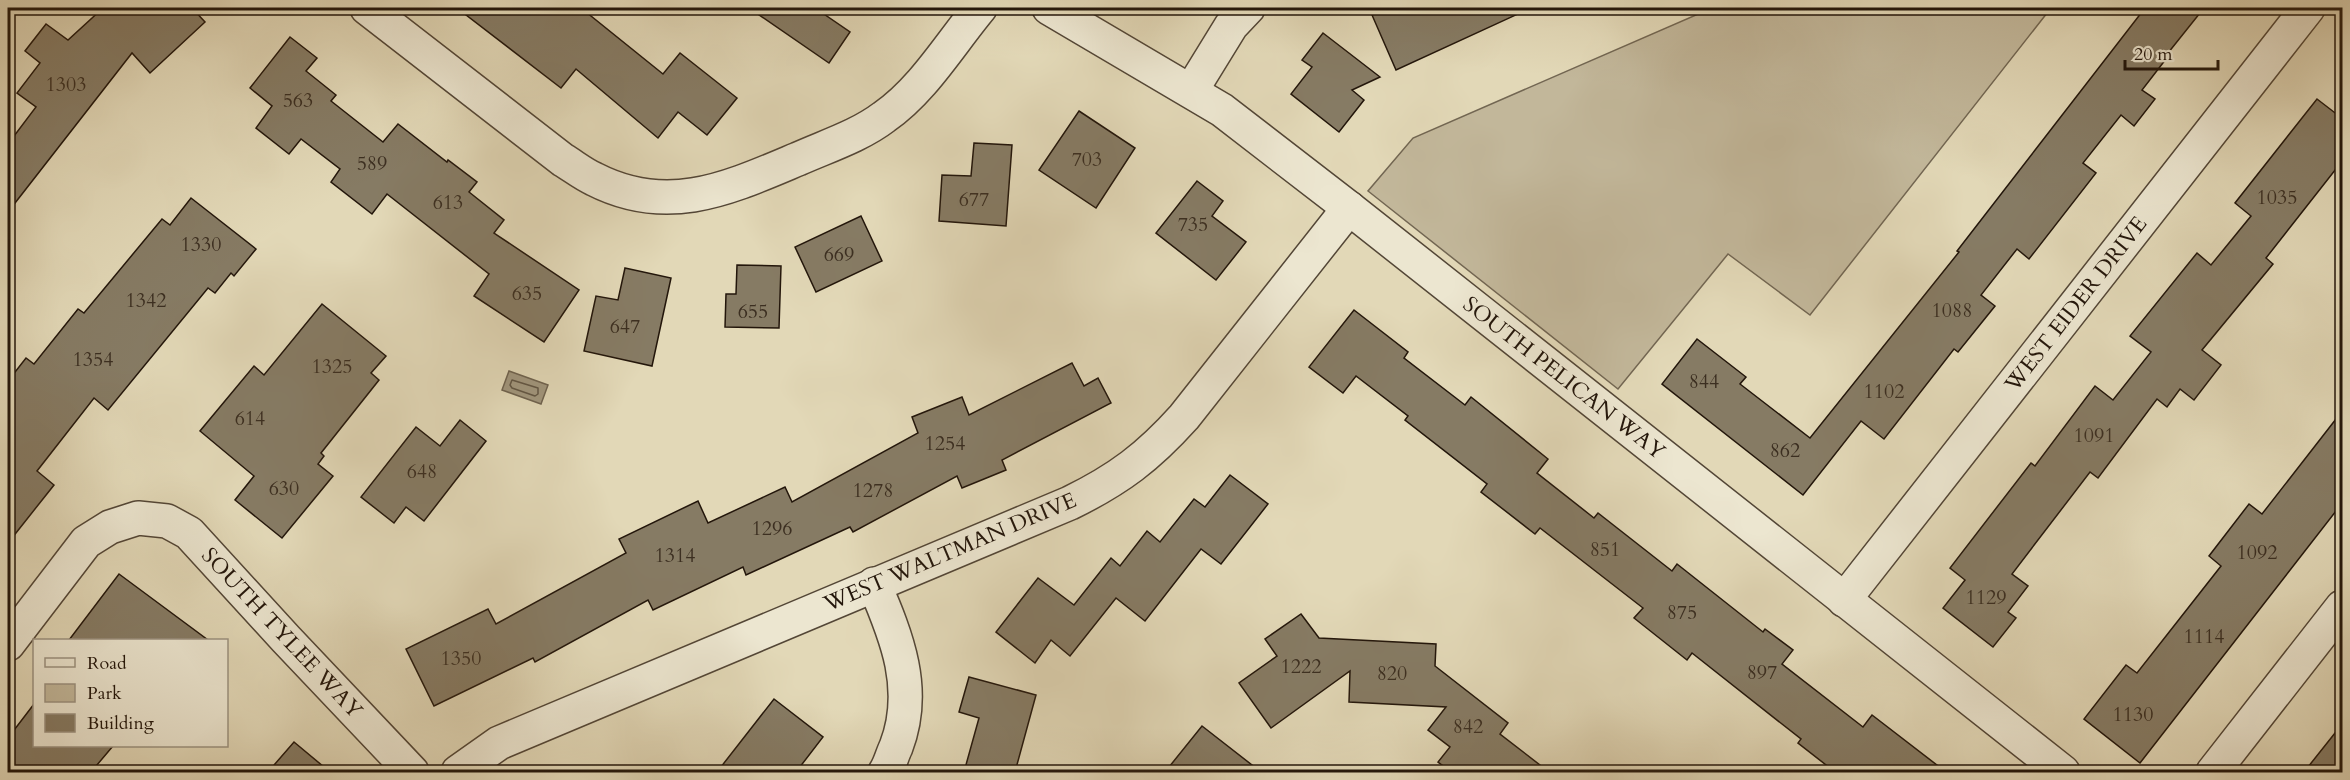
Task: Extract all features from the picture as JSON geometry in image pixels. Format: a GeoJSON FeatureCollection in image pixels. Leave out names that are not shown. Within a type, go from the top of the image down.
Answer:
{"type":"FeatureCollection","features":[{"type":"Feature","properties":{"kind":"street"},"geometry":{"type":"LineString","coordinates":[[367,8],[563,160],[594,179],[616,188],[663,197],[700,195],[734,186],[853,136],[885,117],[912,93],[980,8]]}},
{"type":"Feature","properties":{"kind":"street","name":"SOUTH PELICAN WAY"},"geometry":{"type":"LineString","coordinates":[[1049,8],[1222,110],[2063,772]]}},
{"type":"Feature","properties":{"kind":"street"},"geometry":{"type":"LineString","coordinates":[[1191,91],[1231,26],[1248,8]]}},
{"type":"Feature","properties":{"kind":"street","name":"WEST EIDER DRIVE"},"geometry":{"type":"LineString","coordinates":[[1844,600],[2308,8]]}},
{"type":"Feature","properties":{"kind":"street","name":"WEST WALTMAN DRIVE"},"geometry":{"type":"LineString","coordinates":[[458,772],[499,743],[1070,503],[1102,487],[1133,467],[1160,444],[1184,417],[1349,208]]}},
{"type":"Feature","properties":{"kind":"street","name":"SOUTH TYLEE WAY"},"geometry":{"type":"LineString","coordinates":[[8,644],[86,542],[110,527],[138,518],[167,521],[189,533],[412,772]]}},
{"type":"Feature","properties":{"kind":"street"},"geometry":{"type":"LineString","coordinates":[[874,584],[894,630],[901,656],[906,700],[900,736],[885,772]]}},
{"type":"Feature","properties":{"kind":"street"},"geometry":{"type":"LineString","coordinates":[[2213,772],[2343,607]]}},
{"type":"Feature","properties":{"kind":"green space"},"geometry":{"type":"Polygon","coordinates":[[[1712,8],[2051,8],[1810,315],[1728,254],[1618,389],[1368,191],[1413,138],[1712,8]]]}},
{"type":"Feature","properties":{"kind":"water"},"geometry":{"type":"Polygon","coordinates":[[[509,371],[548,385],[541,404],[502,390],[509,371]]]}},
{"type":"Feature","properties":{"kind":"building"},"geometry":{"type":"Polygon","coordinates":[[[103,8],[192,8],[205,22],[150,73],[132,53],[8,212],[8,144],[36,107],[17,93],[40,63],[25,51],[46,24],[68,40],[103,8]]]}},
{"type":"Feature","properties":{"kind":"building"},"geometry":{"type":"Polygon","coordinates":[[[457,8],[581,8],[663,74],[680,53],[737,98],[707,135],[678,112],[658,138],[576,69],[561,88],[457,8]]]}},
{"type":"Feature","properties":{"kind":"building"},"geometry":{"type":"Polygon","coordinates":[[[749,8],[815,8],[850,32],[829,63],[749,8]]]}},
{"type":"Feature","properties":{"kind":"building"},"geometry":{"type":"Polygon","coordinates":[[[1389,8],[1531,8],[1396,70],[1372,15],[1389,8]]]}},
{"type":"Feature","properties":{"kind":"building"},"geometry":{"type":"Polygon","coordinates":[[[2145,8],[2204,8],[2142,90],[2155,99],[2134,126],[2121,115],[2083,163],[2096,173],[2029,259],[2017,249],[1981,295],[1995,306],[1958,352],[1954,349],[1884,439],[1861,421],[1803,495],[1662,384],[1697,339],[1746,377],[1740,384],[1810,438],[1959,252],[1957,251],[2145,8]]]}},
{"type":"Feature","properties":{"kind":"building"},"geometry":{"type":"Polygon","coordinates":[[[1323,33],[1380,77],[1352,90],[1364,100],[1339,132],[1291,94],[1312,67],[1302,60],[1323,33]]]}},
{"type":"Feature","properties":{"kind":"building"},"geometry":{"type":"Polygon","coordinates":[[[290,37],[317,58],[306,71],[336,95],[331,101],[383,142],[398,124],[477,182],[469,192],[504,220],[494,233],[579,290],[544,342],[474,296],[489,274],[387,194],[372,214],[331,182],[340,169],[301,139],[289,154],[256,128],[272,106],[250,88],[290,37]]]}},
{"type":"Feature","properties":{"kind":"building"},"geometry":{"type":"Polygon","coordinates":[[[2317,99],[2343,119],[2343,160],[2266,258],[2273,264],[2202,350],[2221,365],[2194,400],[2180,389],[2167,407],[2157,399],[2098,478],[2090,472],[2012,574],[2028,586],[2008,612],[2016,618],[1993,647],[1943,608],[1965,580],[1950,568],[2031,463],[2035,466],[2095,386],[2113,400],[2151,352],[2130,336],[2197,253],[2211,265],[2251,216],[2235,203],[2317,99]]]}},
{"type":"Feature","properties":{"kind":"building"},"geometry":{"type":"Polygon","coordinates":[[[1079,111],[1135,148],[1096,208],[1039,170],[1079,111]]]}},
{"type":"Feature","properties":{"kind":"building"},"geometry":{"type":"Polygon","coordinates":[[[974,143],[1012,145],[1006,226],[939,221],[942,175],[971,176],[974,143]]]}},
{"type":"Feature","properties":{"kind":"building"},"geometry":{"type":"Polygon","coordinates":[[[1197,181],[1223,201],[1212,216],[1246,242],[1216,280],[1156,233],[1197,181]]]}},
{"type":"Feature","properties":{"kind":"building"},"geometry":{"type":"Polygon","coordinates":[[[191,198],[256,249],[234,276],[231,273],[215,293],[208,288],[108,410],[94,398],[37,471],[54,485],[8,543],[8,381],[26,358],[34,364],[78,309],[84,313],[162,219],[170,225],[191,198]]]}},
{"type":"Feature","properties":{"kind":"building"},"geometry":{"type":"Polygon","coordinates":[[[861,216],[882,261],[816,292],[795,247],[861,216]]]}},
{"type":"Feature","properties":{"kind":"building"},"geometry":{"type":"Polygon","coordinates":[[[737,265],[781,266],[779,328],[725,327],[726,294],[736,294],[737,265]]]}},
{"type":"Feature","properties":{"kind":"building"},"geometry":{"type":"Polygon","coordinates":[[[625,268],[671,278],[652,366],[584,351],[596,296],[618,300],[625,268]]]}},
{"type":"Feature","properties":{"kind":"building"},"geometry":{"type":"Polygon","coordinates":[[[322,304],[386,356],[371,373],[379,380],[321,453],[324,456],[318,464],[333,476],[282,538],[235,500],[254,476],[200,431],[254,366],[264,375],[322,304]]]}},
{"type":"Feature","properties":{"kind":"building"},"geometry":{"type":"Polygon","coordinates":[[[1354,310],[1408,352],[1404,358],[1465,405],[1471,397],[1548,459],[1537,473],[1594,518],[1598,513],[1672,571],[1677,564],[1763,632],[1765,629],[1793,650],[1782,664],[1863,727],[1872,715],[1946,772],[1835,772],[1798,743],[1801,739],[1692,653],[1687,660],[1634,618],[1643,608],[1540,528],[1535,534],[1481,492],[1487,484],[1405,420],[1408,416],[1356,376],[1343,393],[1309,367],[1354,310]]]}},
{"type":"Feature","properties":{"kind":"building"},"geometry":{"type":"Polygon","coordinates":[[[1072,363],[1084,386],[1098,378],[1111,403],[1002,460],[1006,470],[962,488],[957,476],[853,532],[850,527],[746,575],[743,567],[653,610],[648,600],[535,662],[533,658],[434,706],[406,649],[488,609],[496,624],[626,553],[619,539],[698,501],[708,523],[785,487],[792,502],[918,433],[912,417],[962,397],[969,415],[1072,363]]]}},
{"type":"Feature","properties":{"kind":"building"},"geometry":{"type":"Polygon","coordinates":[[[2343,410],[2343,502],[2140,763],[2084,719],[2126,665],[2137,673],[2221,566],[2209,556],[2249,504],[2262,514],[2343,410]]]}},
{"type":"Feature","properties":{"kind":"building"},"geometry":{"type":"Polygon","coordinates":[[[460,420],[486,441],[424,521],[406,507],[394,523],[361,497],[416,427],[440,446],[460,420]]]}},
{"type":"Feature","properties":{"kind":"building"},"geometry":{"type":"Polygon","coordinates":[[[1230,475],[1268,504],[1221,564],[1201,549],[1145,621],[1116,598],[1070,656],[1051,640],[1035,663],[996,632],[1038,578],[1074,605],[1111,558],[1120,566],[1147,531],[1160,542],[1194,499],[1205,507],[1230,475]]]}},
{"type":"Feature","properties":{"kind":"building"},"geometry":{"type":"Polygon","coordinates":[[[119,574],[207,639],[70,639],[119,574]]]}},
{"type":"Feature","properties":{"kind":"building"},"geometry":{"type":"Polygon","coordinates":[[[1301,614],[1319,638],[1436,644],[1435,666],[1508,723],[1500,734],[1549,772],[1451,772],[1438,762],[1450,747],[1428,730],[1446,707],[1349,702],[1350,671],[1271,728],[1239,683],[1277,656],[1265,639],[1301,614]]]}},
{"type":"Feature","properties":{"kind":"building"},"geometry":{"type":"Polygon","coordinates":[[[969,677],[1036,695],[1015,772],[964,772],[979,718],[959,712],[969,677]]]}},
{"type":"Feature","properties":{"kind":"building"},"geometry":{"type":"Polygon","coordinates":[[[774,699],[823,737],[796,772],[717,772],[774,699]]]}},
{"type":"Feature","properties":{"kind":"building"},"geometry":{"type":"Polygon","coordinates":[[[33,705],[33,747],[112,747],[91,772],[8,772],[8,738],[33,705]]]}},
{"type":"Feature","properties":{"kind":"building"},"geometry":{"type":"Polygon","coordinates":[[[2343,723],[2343,772],[2304,772],[2343,723]]]}},
{"type":"Feature","properties":{"kind":"building"},"geometry":{"type":"Polygon","coordinates":[[[1202,726],[1261,772],[1165,772],[1202,726]]]}},
{"type":"Feature","properties":{"kind":"building"},"geometry":{"type":"Polygon","coordinates":[[[294,742],[330,772],[268,772],[294,742]]]}}]}
